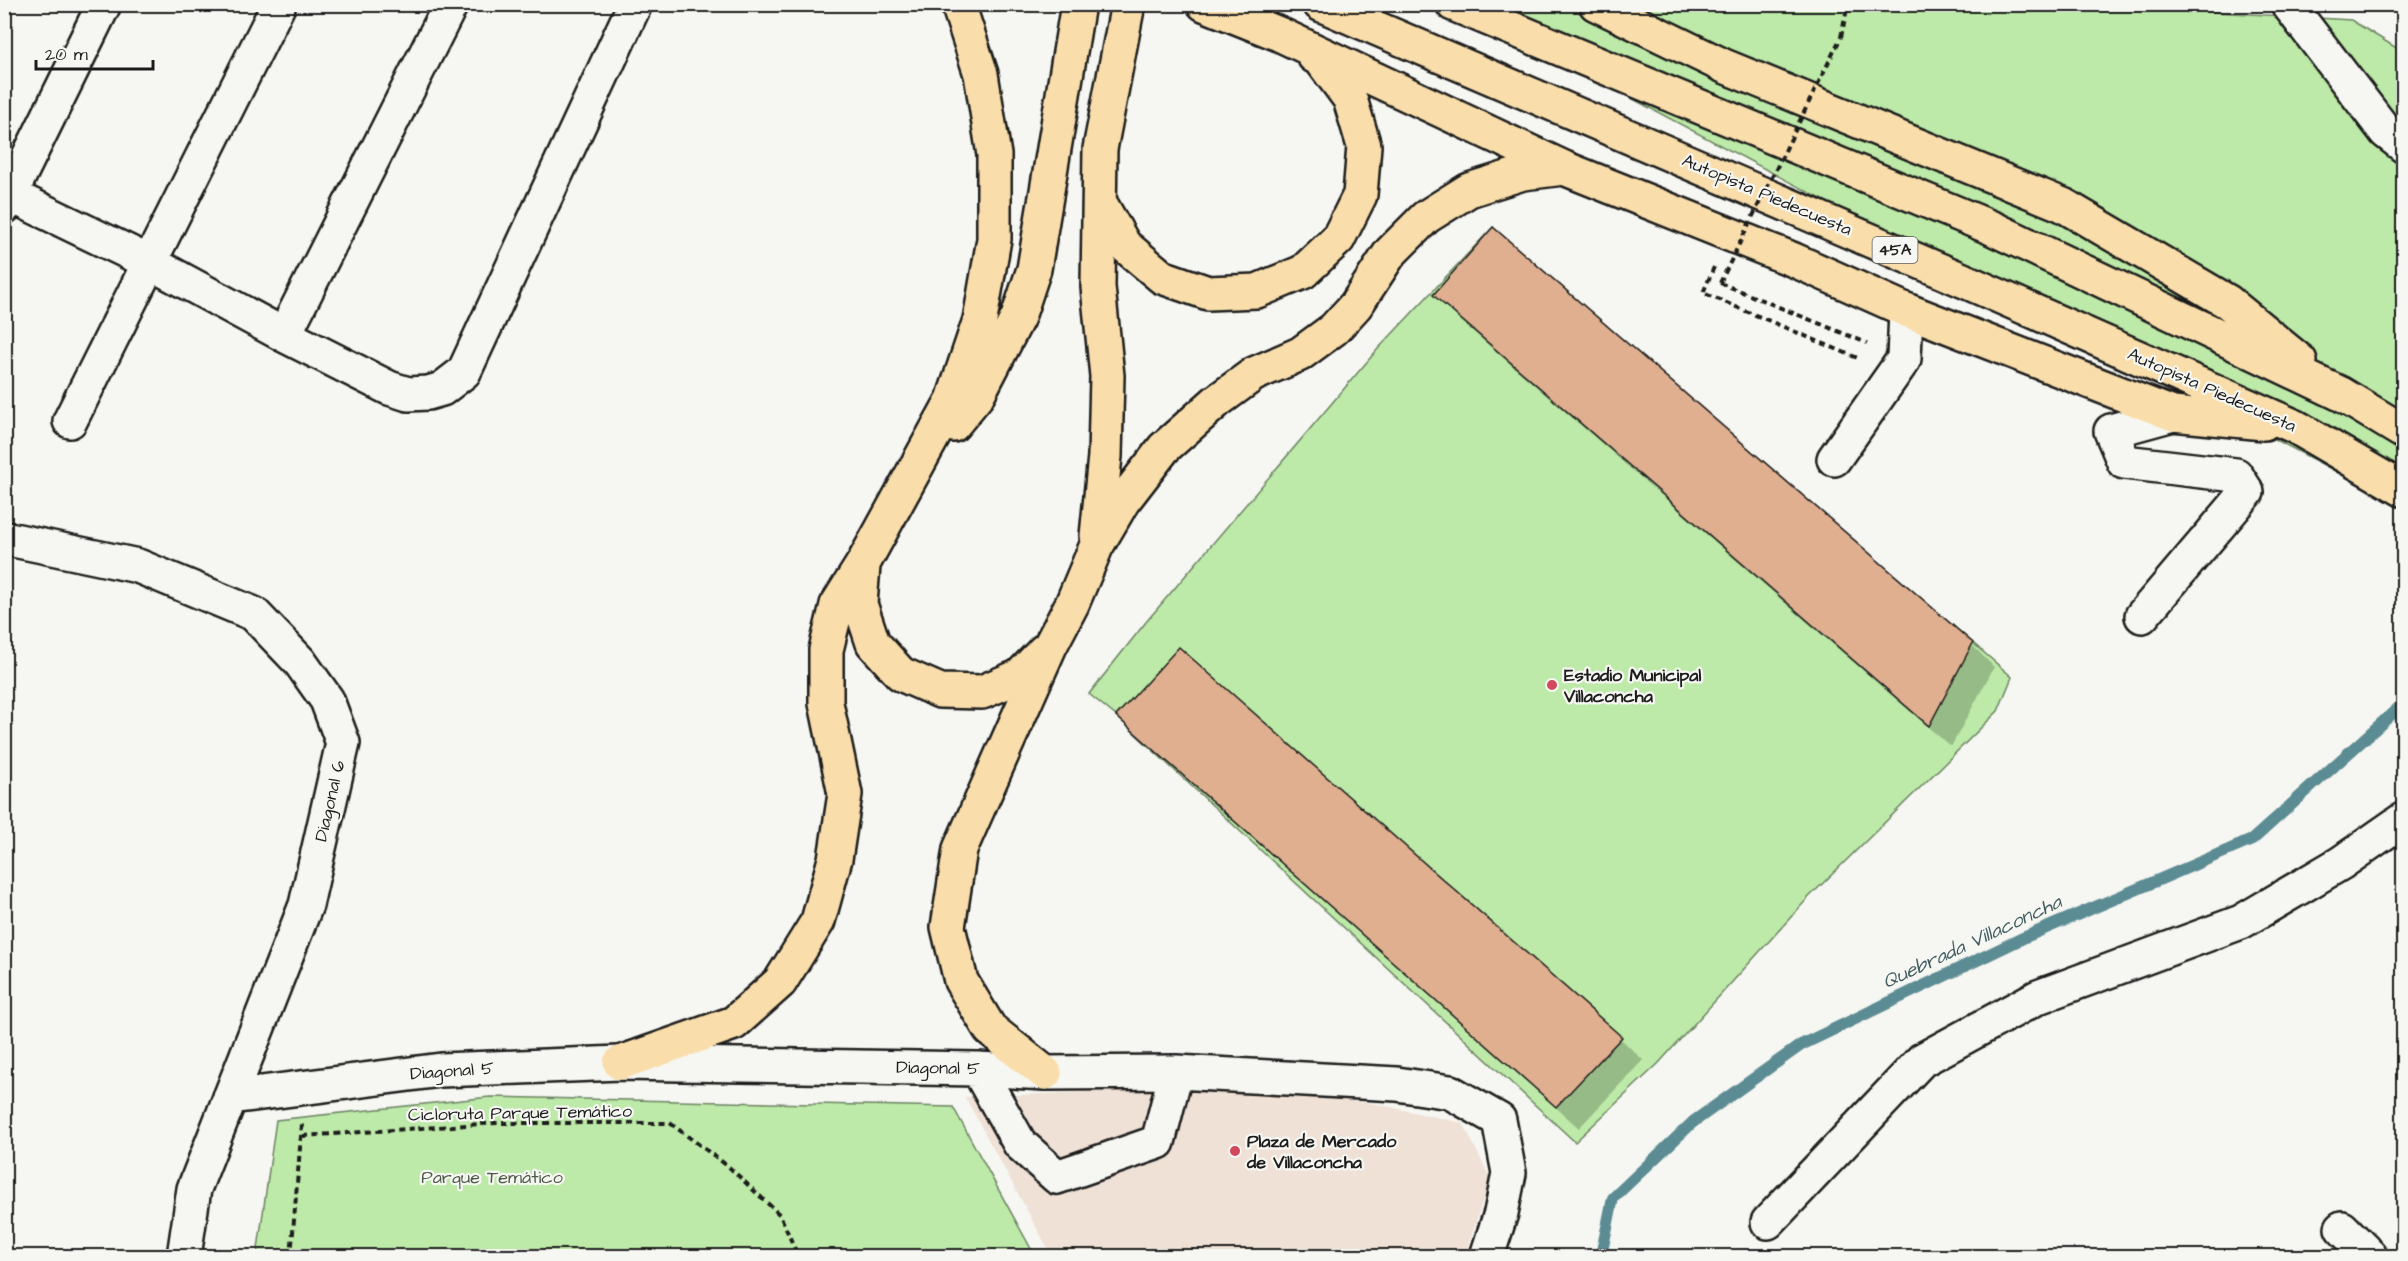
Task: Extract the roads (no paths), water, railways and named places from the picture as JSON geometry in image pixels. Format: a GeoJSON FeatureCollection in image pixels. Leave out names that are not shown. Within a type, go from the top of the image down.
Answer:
{"type":"FeatureCollection","features":[{"type":"Feature","properties":{"kind":"highway"},"geometry":{"type":"LineString","coordinates":[[620,1063],[734,1023],[780,982],[818,921],[835,859],[845,794],[826,703],[826,650],[837,605],[864,562],[953,399],[980,321],[994,239],[994,155],[981,74],[958,4]]}},
{"type":"Feature","properties":{"kind":"highway"},"geometry":{"type":"LineString","coordinates":[[913,472],[977,396],[1018,318],[1034,268],[1078,4]]}},
{"type":"Feature","properties":{"kind":"highway"},"geometry":{"type":"LineString","coordinates":[[1096,547],[1105,456],[1107,376],[1098,287],[1100,149],[1128,4]]}},
{"type":"Feature","properties":{"kind":"highway","name":"Autopista Piedecuesta"},"geometry":{"type":"LineString","coordinates":[[1320,4],[1954,276],[2296,427],[2403,490]]}},
{"type":"Feature","properties":{"kind":"highway"},"geometry":{"type":"LineString","coordinates":[[1453,4],[1992,228],[2341,394],[2403,432]]}},
{"type":"Feature","properties":{"kind":"highway"},"geometry":{"type":"LineString","coordinates":[[1596,4],[1625,12],[1724,66],[2063,205],[2228,302],[2341,394]]}},
{"type":"Feature","properties":{"kind":"highway"},"geometry":{"type":"LineString","coordinates":[[1208,6],[1279,34],[1564,168],[1794,260],[1906,310],[2174,414],[2296,427]]}},
{"type":"Feature","properties":{"kind":"highway"},"geometry":{"type":"LineString","coordinates":[[1100,203],[1124,245],[1162,277],[1208,293],[1257,291],[1303,272],[1338,239],[1360,195],[1364,146],[1350,99],[1321,60],[1279,34]]}},
{"type":"Feature","properties":{"kind":"highway"},"geometry":{"type":"LineString","coordinates":[[1045,1073],[990,1029],[961,981],[948,927],[960,849],[1096,547],[1123,501],[1164,448],[1217,401],[1254,374],[1300,354],[1334,329],[1356,304],[1390,253],[1426,217],[1469,190],[1523,173],[1564,168]]}},
{"type":"Feature","properties":{"kind":"highway"},"geometry":{"type":"LineString","coordinates":[[864,562],[860,604],[873,643],[902,674],[940,691],[982,692],[1020,676],[1050,646]]}},
{"type":"Feature","properties":{"kind":"street"},"geometry":{"type":"LineString","coordinates":[[104,4],[6,198],[151,263],[284,335],[389,388],[408,394],[428,393],[442,389],[464,372],[635,4]]}},
{"type":"Feature","properties":{"kind":"street"},"geometry":{"type":"LineString","coordinates":[[70,421],[279,4]]}},
{"type":"Feature","properties":{"kind":"street"},"geometry":{"type":"LineString","coordinates":[[284,335],[451,4]]}},
{"type":"Feature","properties":{"kind":"street"},"geometry":{"type":"LineString","coordinates":[[2288,4],[2386,132],[2403,146]]}},
{"type":"Feature","properties":{"kind":"street"},"geometry":{"type":"LineString","coordinates":[[1834,459],[1904,359],[1906,310]]}},
{"type":"Feature","properties":{"kind":"street"},"geometry":{"type":"LineString","coordinates":[[2142,616],[2247,492],[2236,475],[2124,462],[2111,431],[2174,414]]}},
{"type":"Feature","properties":{"kind":"street","name":"Diagonal 6"},"geometry":{"type":"LineString","coordinates":[[4,538],[138,566],[254,614],[300,662],[327,700],[343,743],[306,905],[194,1189],[184,1257]]}},
{"type":"Feature","properties":{"kind":"street"},"geometry":{"type":"LineString","coordinates":[[1768,1222],[1922,1060],[2038,997],[2241,922],[2341,863],[2403,819]]}},
{"type":"Feature","properties":{"kind":"street","name":"Diagonal 5"},"geometry":{"type":"LineString","coordinates":[[230,1096],[441,1070],[620,1063],[978,1069],[1045,1073],[1176,1072],[1397,1084],[1450,1092],[1499,1120],[1509,1173],[1502,1213],[1487,1257]]}},
{"type":"Feature","properties":{"kind":"street"},"geometry":{"type":"LineString","coordinates":[[978,1069],[1020,1144],[1057,1177],[1158,1142],[1176,1072]]}},
{"type":"Feature","properties":{"kind":"street"},"geometry":{"type":"LineString","coordinates":[[2342,1228],[2370,1257]]}},
{"type":"Feature","properties":{"kind":"waterway","name":"Quebrada Villaconcha"},"geometry":{"type":"LineString","coordinates":[[1601,1256],[1613,1198],[1693,1122],[1801,1045],[2023,938],[2252,840],[2404,703]]}},
{"type":"Feature","properties":{"kind":"place","name":"Estadio Municipal Villaconcha"},"geometry":{"type":"Point","coordinates":[1552,685]}},
{"type":"Feature","properties":{"kind":"place","name":"Plaza de Mercado de Villaconcha"},"geometry":{"type":"Point","coordinates":[1235,1151]}},
{"type":"Feature","properties":{"kind":"park label","name":"Parque Temático"},"geometry":{"type":"Point","coordinates":[492,1177]}}]}
